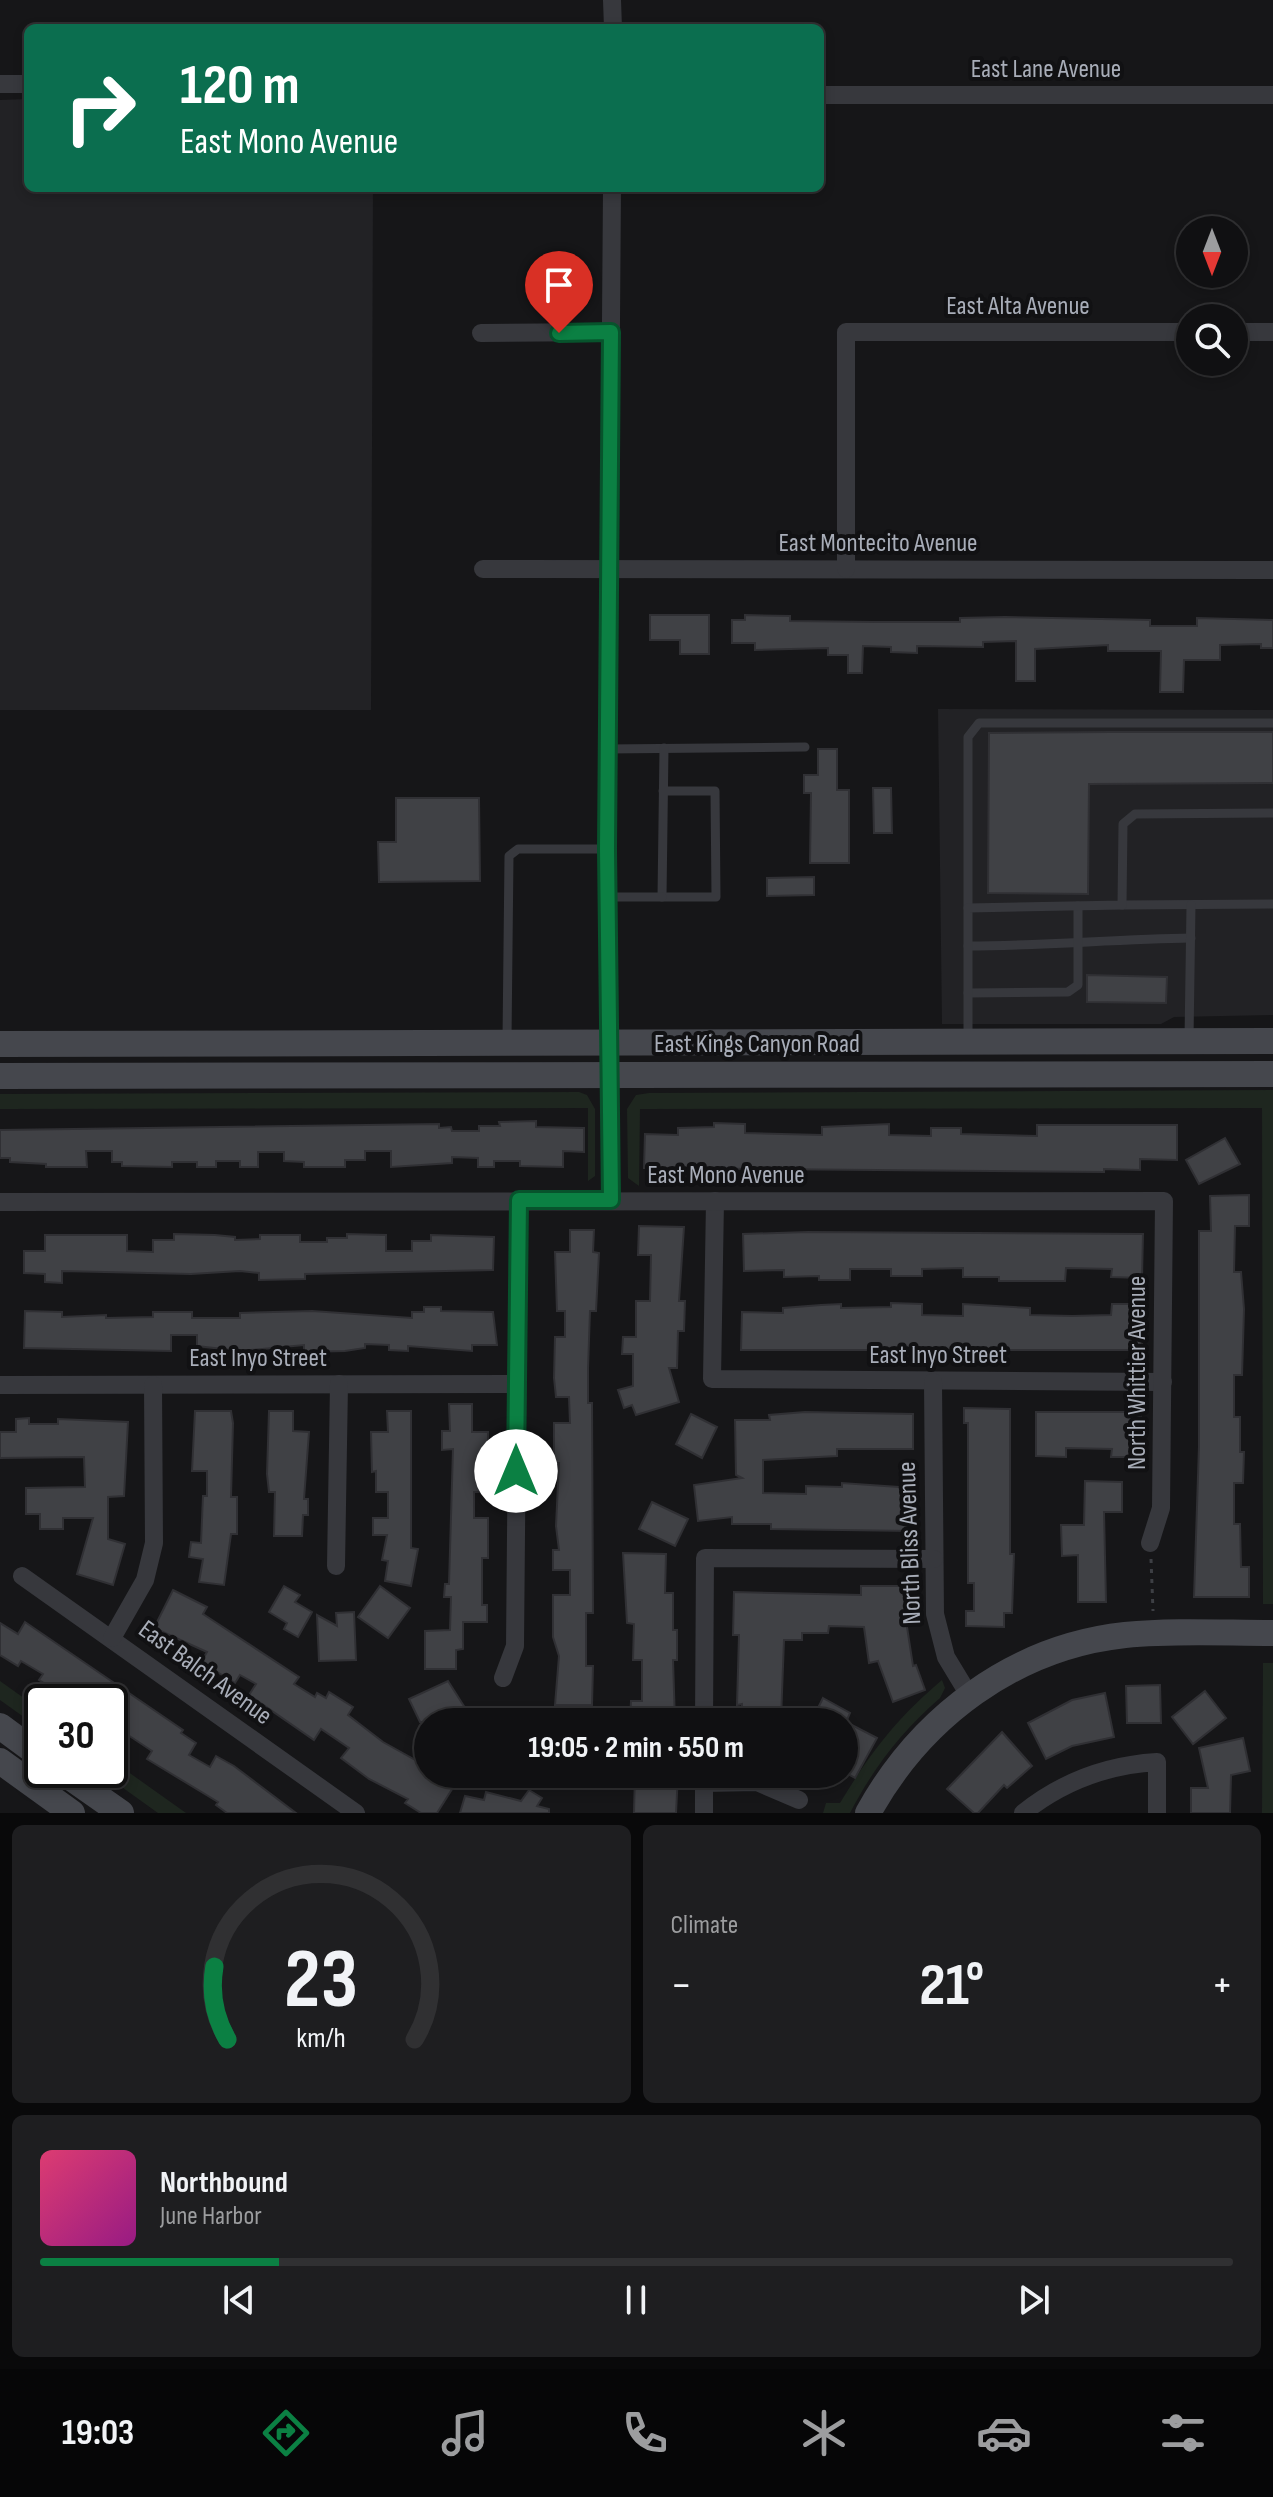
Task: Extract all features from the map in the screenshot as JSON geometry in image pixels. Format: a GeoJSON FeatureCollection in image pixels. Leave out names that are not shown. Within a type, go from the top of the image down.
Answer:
{"type":"FeatureCollection","features":[{"type":"Feature","properties":{"kind":"main road","name":"East Kings Canyon Road"},"geometry":{"type":"LineString","coordinates":[[0,1044],[1273,1041]]}},
{"type":"Feature","properties":{"kind":"main road"},"geometry":{"type":"LineString","coordinates":[[936,1076],[994,1060],[1162,1061],[1182,1055],[1189,1043]]}},
{"type":"Feature","properties":{"kind":"main road","name":"East Kings Canyon Road"},"geometry":{"type":"LineString","coordinates":[[0,1076],[1273,1074]]}},
{"type":"Feature","properties":{"kind":"main road"},"geometry":{"type":"LineString","coordinates":[[868,1813],[911,1748],[969,1695],[1043,1656],[1084,1642],[1156,1633],[1273,1633]]}},
{"type":"Feature","properties":{"kind":"main road"},"geometry":{"type":"LineString","coordinates":[[0,1726],[24,1744]]}},
{"type":"Feature","properties":{"kind":"main road"},"geometry":{"type":"LineString","coordinates":[[0,1761],[55,1808]]}},
{"type":"Feature","properties":{"kind":"main road"},"geometry":{"type":"LineString","coordinates":[[86,1788],[121,1813]]}},
{"type":"Feature","properties":{"kind":"street"},"geometry":{"type":"LineString","coordinates":[[612,0],[613,24]]}},
{"type":"Feature","properties":{"kind":"street"},"geometry":{"type":"LineString","coordinates":[[0,84],[24,84]]}},
{"type":"Feature","properties":{"kind":"street","name":"East Lane Avenue"},"geometry":{"type":"LineString","coordinates":[[824,95],[1273,95]]}},
{"type":"Feature","properties":{"kind":"street"},"geometry":{"type":"LineString","coordinates":[[611,1200],[607,749],[612,192]]}},
{"type":"Feature","properties":{"kind":"street"},"geometry":{"type":"LineString","coordinates":[[481,333],[611,332]]}},
{"type":"Feature","properties":{"kind":"street","name":"East Alta Avenue"},"geometry":{"type":"LineString","coordinates":[[846,569],[846,332],[1176,332]]}},
{"type":"Feature","properties":{"kind":"street"},"geometry":{"type":"LineString","coordinates":[[1248,332],[1273,332]]}},
{"type":"Feature","properties":{"kind":"street","name":"East Montecito Avenue"},"geometry":{"type":"LineString","coordinates":[[483,569],[1273,570]]}},
{"type":"Feature","properties":{"kind":"street"},"geometry":{"type":"LineString","coordinates":[[503,1678],[515,1646],[519,1200]]}},
{"type":"Feature","properties":{"kind":"street","name":"East Inyo Street"},"geometry":{"type":"LineString","coordinates":[[715,1201],[712,1379],[1163,1382]]}},
{"type":"Feature","properties":{"kind":"street","name":"East Mono Avenue"},"geometry":{"type":"LineString","coordinates":[[0,1202],[1164,1201]]}},
{"type":"Feature","properties":{"kind":"street","name":"North Whittier Avenue"},"geometry":{"type":"LineString","coordinates":[[1150,1543],[1161,1508],[1164,1201]]}},
{"type":"Feature","properties":{"kind":"street","name":"North Bliss Avenue"},"geometry":{"type":"LineString","coordinates":[[933,1382],[934,1559],[938,1635],[946,1657],[969,1695]]}},
{"type":"Feature","properties":{"kind":"street"},"geometry":{"type":"LineString","coordinates":[[336,1566],[339,1384]]}},
{"type":"Feature","properties":{"kind":"street","name":"East Inyo Street"},"geometry":{"type":"LineString","coordinates":[[0,1385],[517,1384]]}},
{"type":"Feature","properties":{"kind":"street"},"geometry":{"type":"LineString","coordinates":[[112,1638],[145,1580],[154,1543],[153,1385]]}},
{"type":"Feature","properties":{"kind":"street"},"geometry":{"type":"LineString","coordinates":[[704,1708],[705,1558],[934,1559]]}},
{"type":"Feature","properties":{"kind":"street","name":"East Balch Avenue"},"geometry":{"type":"LineString","coordinates":[[22,1576],[356,1813]]}},
{"type":"Feature","properties":{"kind":"street"},"geometry":{"type":"LineString","coordinates":[[1023,1813],[1066,1783],[1093,1773],[1157,1762],[1157,1813]]}},
{"type":"Feature","properties":{"kind":"street"},"geometry":{"type":"LineString","coordinates":[[704,1788],[704,1813]]}},
{"type":"Feature","properties":{"kind":"street"},"geometry":{"type":"LineString","coordinates":[[771,1788],[799,1800]]}},
{"type":"Feature","properties":{"kind":"lane"},"geometry":{"type":"LineString","coordinates":[[968,1043],[968,737],[979,723],[1273,723]]}},
{"type":"Feature","properties":{"kind":"lane"},"geometry":{"type":"LineString","coordinates":[[607,749],[805,747]]}},
{"type":"Feature","properties":{"kind":"lane"},"geometry":{"type":"LineString","coordinates":[[662,897],[664,748]]}},
{"type":"Feature","properties":{"kind":"lane"},"geometry":{"type":"LineString","coordinates":[[608,897],[716,897],[715,791],[663,791]]}},
{"type":"Feature","properties":{"kind":"lane"},"geometry":{"type":"LineString","coordinates":[[1122,905],[1123,824],[1135,814],[1273,813]]}},
{"type":"Feature","properties":{"kind":"lane"},"geometry":{"type":"LineString","coordinates":[[507,1044],[509,856],[518,849],[607,849]]}},
{"type":"Feature","properties":{"kind":"lane"},"geometry":{"type":"LineString","coordinates":[[968,908],[1273,904]]}},
{"type":"Feature","properties":{"kind":"lane"},"geometry":{"type":"LineString","coordinates":[[1189,1043],[1191,905]]}},
{"type":"Feature","properties":{"kind":"lane"},"geometry":{"type":"LineString","coordinates":[[968,993],[1068,992],[1078,985],[1078,906]]}},
{"type":"Feature","properties":{"kind":"lane"},"geometry":{"type":"LineString","coordinates":[[968,946],[1064,945],[1191,938]]}},
{"type":"Feature","properties":{"kind":"path"},"geometry":{"type":"LineString","coordinates":[[1150,1543],[1153,1611]]}},
{"type":"Feature","properties":{"kind":"shaded area"},"geometry":{"type":"Polygon","coordinates":[[[24,99],[24,192],[373,192],[371,710],[0,710],[0,100],[24,99]]]}},
{"type":"Feature","properties":{"kind":"shaded area"},"geometry":{"type":"Polygon","coordinates":[[[938,709],[1273,710],[1273,1015],[1174,1017],[1161,1024],[942,1024],[938,709]]]}},
{"type":"Feature","properties":{"kind":"shaded area"},"geometry":{"type":"Polygon","coordinates":[[[1273,1090],[1273,1604],[1263,1604],[1262,1108],[640,1109],[639,1186],[628,1178],[627,1109],[636,1095],[649,1093],[1273,1090]]]}},
{"type":"Feature","properties":{"kind":"shaded area"},"geometry":{"type":"Polygon","coordinates":[[[579,1092],[587,1095],[595,1109],[595,1176],[588,1181],[588,1108],[0,1109],[0,1094],[579,1092]]]}},
{"type":"Feature","properties":{"kind":"shaded area"},"geometry":{"type":"Polygon","coordinates":[[[1263,1663],[1273,1663],[1273,1813],[1262,1813],[1263,1663]]]}},
{"type":"Feature","properties":{"kind":"shaded area"},"geometry":{"type":"Polygon","coordinates":[[[942,1680],[945,1688],[940,1698],[889,1751],[850,1813],[823,1813],[826,1803],[840,1803],[849,1788],[858,1788],[858,1774],[862,1768],[911,1708],[942,1680]]]}},
{"type":"Feature","properties":{"kind":"shaded area"},"geometry":{"type":"Polygon","coordinates":[[[0,1681],[24,1698],[24,1717],[0,1700],[0,1681]]]}},
{"type":"Feature","properties":{"kind":"shaded area"},"geometry":{"type":"Polygon","coordinates":[[[128,1772],[186,1813],[158,1813],[123,1788],[128,1788],[128,1772]]]}},
{"type":"Feature","properties":{"kind":"building"},"geometry":{"type":"Polygon","coordinates":[[[650,615],[709,615],[709,654],[680,654],[680,640],[650,640],[650,615]]]}},
{"type":"Feature","properties":{"kind":"building"},"geometry":{"type":"Polygon","coordinates":[[[745,615],[790,616],[790,621],[960,622],[960,618],[1005,617],[1150,620],[1150,626],[1197,626],[1197,618],[1273,620],[1273,648],[1261,648],[1261,644],[1220,645],[1220,660],[1184,660],[1183,692],[1160,692],[1161,651],[1108,651],[1108,645],[1035,649],[1035,681],[1016,681],[1016,641],[983,642],[983,647],[917,646],[917,653],[891,652],[891,647],[863,646],[862,673],[848,673],[848,655],[828,655],[828,648],[755,650],[755,643],[732,643],[732,620],[745,620],[745,615]]]}},
{"type":"Feature","properties":{"kind":"building"},"geometry":{"type":"Polygon","coordinates":[[[1273,732],[1273,783],[1089,784],[1088,894],[988,893],[989,733],[1273,732]]]}},
{"type":"Feature","properties":{"kind":"building"},"geometry":{"type":"Polygon","coordinates":[[[818,749],[837,749],[837,790],[849,790],[849,863],[810,863],[811,793],[804,793],[804,775],[818,775],[818,749]]]}},
{"type":"Feature","properties":{"kind":"building"},"geometry":{"type":"Polygon","coordinates":[[[873,788],[891,788],[892,833],[874,833],[873,788]]]}},
{"type":"Feature","properties":{"kind":"building"},"geometry":{"type":"Polygon","coordinates":[[[396,798],[479,798],[480,881],[379,882],[378,842],[396,842],[396,798]]]}},
{"type":"Feature","properties":{"kind":"building"},"geometry":{"type":"Polygon","coordinates":[[[814,877],[814,895],[767,896],[767,878],[814,877]]]}},
{"type":"Feature","properties":{"kind":"building"},"geometry":{"type":"Polygon","coordinates":[[[1087,975],[1167,977],[1166,1003],[1087,1002],[1087,975]]]}},
{"type":"Feature","properties":{"kind":"building"},"geometry":{"type":"Polygon","coordinates":[[[536,1121],[536,1127],[584,1128],[584,1152],[563,1151],[563,1167],[520,1166],[520,1161],[494,1161],[494,1167],[478,1167],[478,1158],[452,1157],[452,1163],[391,1167],[391,1151],[365,1151],[365,1160],[345,1160],[345,1167],[304,1167],[304,1162],[284,1161],[284,1152],[258,1152],[258,1167],[240,1167],[240,1161],[216,1161],[216,1167],[197,1167],[197,1162],[172,1162],[172,1167],[122,1166],[122,1162],[112,1162],[112,1151],[86,1151],[87,1167],[46,1167],[46,1164],[10,1162],[10,1158],[0,1158],[0,1130],[439,1124],[439,1128],[451,1127],[452,1131],[479,1131],[479,1126],[500,1126],[499,1122],[536,1121]]]}},
{"type":"Feature","properties":{"kind":"building"},"geometry":{"type":"Polygon","coordinates":[[[714,1123],[745,1124],[745,1133],[822,1135],[822,1127],[889,1124],[889,1135],[931,1136],[931,1128],[961,1128],[961,1134],[1037,1136],[1037,1125],[1177,1125],[1177,1160],[1140,1159],[1140,1170],[1104,1169],[1104,1172],[644,1168],[645,1134],[678,1135],[678,1128],[714,1127],[714,1123]]]}},
{"type":"Feature","properties":{"kind":"building"},"geometry":{"type":"Polygon","coordinates":[[[1225,1138],[1240,1164],[1199,1184],[1186,1160],[1225,1138]]]}},
{"type":"Feature","properties":{"kind":"building"},"geometry":{"type":"Polygon","coordinates":[[[1249,1195],[1249,1226],[1235,1226],[1234,1272],[1241,1272],[1244,1309],[1242,1375],[1234,1375],[1234,1417],[1240,1417],[1240,1452],[1244,1452],[1243,1483],[1234,1483],[1234,1524],[1240,1524],[1241,1567],[1249,1567],[1249,1597],[1194,1597],[1199,1446],[1199,1231],[1211,1231],[1210,1196],[1249,1195]]]}},
{"type":"Feature","properties":{"kind":"building"},"geometry":{"type":"Polygon","coordinates":[[[639,1226],[684,1227],[679,1301],[685,1301],[684,1331],[678,1331],[677,1368],[669,1368],[679,1402],[636,1415],[632,1405],[624,1408],[618,1390],[633,1386],[633,1354],[622,1354],[623,1337],[636,1337],[636,1301],[650,1301],[651,1255],[638,1255],[639,1226]]]}},
{"type":"Feature","properties":{"kind":"building"},"geometry":{"type":"Polygon","coordinates":[[[570,1230],[594,1230],[593,1252],[599,1253],[596,1311],[590,1311],[588,1369],[588,1403],[592,1403],[593,1613],[586,1613],[586,1666],[593,1666],[592,1705],[555,1705],[559,1656],[553,1637],[553,1595],[570,1595],[570,1570],[553,1570],[553,1550],[559,1550],[556,1526],[559,1463],[554,1463],[554,1423],[570,1423],[569,1397],[556,1397],[554,1378],[555,1337],[565,1337],[565,1311],[557,1311],[555,1252],[570,1252],[570,1230]]]}},
{"type":"Feature","properties":{"kind":"building"},"geometry":{"type":"Polygon","coordinates":[[[174,1234],[215,1235],[235,1237],[235,1240],[260,1239],[260,1235],[300,1235],[300,1242],[327,1242],[327,1238],[347,1238],[347,1234],[386,1235],[386,1251],[412,1251],[412,1241],[431,1241],[431,1235],[494,1237],[493,1270],[305,1274],[305,1279],[259,1280],[259,1273],[240,1271],[191,1274],[62,1271],[62,1283],[45,1282],[45,1274],[24,1273],[24,1251],[45,1251],[45,1235],[127,1235],[127,1251],[153,1252],[153,1240],[174,1240],[174,1234]]]}},
{"type":"Feature","properties":{"kind":"building"},"geometry":{"type":"Polygon","coordinates":[[[743,1234],[1143,1234],[1142,1278],[1111,1277],[1112,1269],[1066,1268],[1065,1281],[999,1281],[999,1277],[963,1277],[963,1268],[922,1269],[922,1276],[891,1276],[891,1269],[850,1269],[850,1280],[819,1280],[819,1276],[784,1277],[784,1270],[744,1271],[743,1234]]]}},
{"type":"Feature","properties":{"kind":"building"},"geometry":{"type":"Polygon","coordinates":[[[891,1303],[922,1304],[922,1315],[963,1316],[963,1304],[1030,1308],[1030,1315],[1072,1316],[1111,1315],[1112,1304],[1143,1304],[1142,1350],[741,1350],[742,1312],[783,1313],[783,1308],[841,1304],[841,1308],[891,1307],[891,1303]]]}},
{"type":"Feature","properties":{"kind":"building"},"geometry":{"type":"Polygon","coordinates":[[[424,1307],[441,1307],[441,1311],[493,1312],[497,1345],[472,1345],[472,1351],[408,1346],[408,1351],[389,1350],[389,1345],[365,1344],[365,1348],[345,1351],[304,1352],[304,1345],[240,1351],[197,1346],[197,1335],[171,1335],[171,1351],[24,1348],[25,1311],[62,1312],[62,1317],[106,1315],[106,1318],[153,1317],[153,1312],[192,1312],[192,1318],[240,1318],[240,1313],[312,1311],[412,1318],[412,1312],[424,1312],[424,1307]]]}},
{"type":"Feature","properties":{"kind":"building"},"geometry":{"type":"Polygon","coordinates":[[[449,1404],[472,1404],[472,1432],[488,1432],[488,1472],[482,1472],[482,1492],[474,1492],[474,1518],[488,1518],[488,1558],[482,1558],[482,1605],[487,1605],[487,1622],[463,1622],[463,1649],[456,1650],[456,1669],[425,1669],[425,1631],[450,1630],[451,1597],[444,1597],[445,1584],[449,1584],[453,1449],[442,1450],[442,1431],[450,1431],[449,1404]]]}},
{"type":"Feature","properties":{"kind":"building"},"geometry":{"type":"Polygon","coordinates":[[[964,1408],[1010,1409],[1010,1554],[1014,1554],[1012,1613],[1004,1613],[1004,1627],[966,1626],[966,1611],[974,1611],[974,1583],[968,1583],[968,1423],[964,1423],[964,1408]]]}},
{"type":"Feature","properties":{"kind":"building"},"geometry":{"type":"Polygon","coordinates":[[[195,1411],[231,1411],[233,1423],[231,1497],[237,1497],[237,1534],[231,1534],[224,1585],[199,1582],[203,1559],[189,1557],[191,1542],[201,1543],[203,1496],[207,1496],[207,1471],[192,1471],[195,1411]]]}},
{"type":"Feature","properties":{"kind":"building"},"geometry":{"type":"Polygon","coordinates":[[[269,1411],[293,1411],[293,1431],[309,1432],[304,1499],[308,1499],[308,1515],[303,1515],[302,1536],[274,1536],[275,1492],[269,1492],[267,1474],[269,1411]]]}},
{"type":"Feature","properties":{"kind":"building"},"geometry":{"type":"Polygon","coordinates":[[[387,1411],[411,1411],[411,1548],[418,1549],[411,1586],[385,1581],[388,1561],[382,1560],[387,1535],[373,1535],[373,1518],[388,1518],[388,1492],[376,1492],[371,1432],[388,1432],[387,1411]]]}},
{"type":"Feature","properties":{"kind":"building"},"geometry":{"type":"Polygon","coordinates":[[[805,1412],[913,1414],[913,1449],[837,1449],[837,1456],[763,1460],[763,1493],[806,1494],[806,1486],[842,1487],[842,1483],[913,1488],[912,1531],[771,1529],[771,1524],[732,1524],[732,1517],[698,1521],[694,1485],[742,1478],[736,1475],[735,1420],[770,1420],[769,1415],[805,1412]]]}},
{"type":"Feature","properties":{"kind":"building"},"geometry":{"type":"Polygon","coordinates":[[[1036,1412],[1141,1412],[1141,1457],[1111,1457],[1112,1449],[1066,1448],[1066,1457],[1036,1456],[1036,1412]]]}},
{"type":"Feature","properties":{"kind":"building"},"geometry":{"type":"Polygon","coordinates":[[[691,1414],[717,1427],[702,1458],[676,1444],[691,1414]]]}},
{"type":"Feature","properties":{"kind":"building"},"geometry":{"type":"Polygon","coordinates":[[[29,1418],[29,1424],[58,1424],[58,1419],[128,1422],[124,1496],[108,1497],[108,1539],[125,1544],[113,1585],[77,1574],[93,1518],[63,1518],[63,1529],[40,1529],[40,1514],[26,1514],[26,1488],[85,1487],[84,1457],[0,1458],[0,1432],[16,1432],[16,1419],[29,1418]]]}},
{"type":"Feature","properties":{"kind":"building"},"geometry":{"type":"Polygon","coordinates":[[[1085,1481],[1122,1482],[1122,1512],[1104,1512],[1106,1602],[1078,1602],[1078,1555],[1062,1556],[1061,1525],[1084,1525],[1085,1481]]]}},
{"type":"Feature","properties":{"kind":"building"},"geometry":{"type":"Polygon","coordinates":[[[652,1502],[688,1519],[675,1546],[639,1529],[652,1502]]]}},
{"type":"Feature","properties":{"kind":"building"},"geometry":{"type":"Polygon","coordinates":[[[623,1553],[666,1554],[665,1593],[673,1593],[673,1630],[677,1630],[677,1660],[673,1660],[675,1708],[631,1708],[631,1701],[642,1701],[642,1660],[633,1660],[634,1624],[627,1623],[623,1553]]]}},
{"type":"Feature","properties":{"kind":"building"},"geometry":{"type":"Polygon","coordinates":[[[284,1586],[300,1595],[295,1602],[312,1612],[298,1637],[284,1629],[287,1623],[269,1612],[284,1586]]]}},
{"type":"Feature","properties":{"kind":"building"},"geometry":{"type":"Polygon","coordinates":[[[380,1586],[410,1608],[388,1638],[358,1617],[380,1586]]]}},
{"type":"Feature","properties":{"kind":"building"},"geometry":{"type":"Polygon","coordinates":[[[861,1586],[905,1586],[905,1614],[913,1666],[916,1665],[925,1690],[893,1702],[878,1661],[869,1663],[864,1627],[829,1626],[828,1633],[802,1633],[802,1640],[784,1640],[781,1708],[742,1708],[742,1704],[737,1705],[739,1635],[733,1635],[734,1592],[861,1595],[861,1586]]]}},
{"type":"Feature","properties":{"kind":"building"},"geometry":{"type":"Polygon","coordinates":[[[173,1590],[207,1607],[203,1614],[299,1677],[294,1684],[315,1697],[317,1693],[326,1698],[329,1692],[353,1707],[348,1715],[383,1742],[414,1759],[414,1788],[453,1788],[437,1813],[421,1813],[405,1803],[408,1799],[369,1779],[341,1758],[349,1748],[321,1729],[314,1740],[249,1695],[256,1684],[240,1675],[235,1683],[201,1662],[207,1652],[154,1628],[173,1590]]]}},
{"type":"Feature","properties":{"kind":"building"},"geometry":{"type":"Polygon","coordinates":[[[354,1612],[356,1660],[319,1661],[317,1615],[337,1626],[336,1613],[354,1612]]]}},
{"type":"Feature","properties":{"kind":"building"},"geometry":{"type":"Polygon","coordinates":[[[25,1622],[116,1684],[46,1684],[39,1680],[43,1674],[21,1661],[18,1666],[0,1655],[0,1623],[18,1634],[25,1622]]]}},
{"type":"Feature","properties":{"kind":"building"},"geometry":{"type":"Polygon","coordinates":[[[448,1681],[465,1708],[414,1709],[409,1699],[448,1681]]]}},
{"type":"Feature","properties":{"kind":"building"},"geometry":{"type":"Polygon","coordinates":[[[1160,1685],[1161,1723],[1127,1723],[1126,1686],[1160,1685]]]}},
{"type":"Feature","properties":{"kind":"building"},"geometry":{"type":"Polygon","coordinates":[[[1205,1691],[1226,1718],[1193,1744],[1172,1717],[1205,1691]]]}},
{"type":"Feature","properties":{"kind":"building"},"geometry":{"type":"Polygon","coordinates":[[[128,1692],[183,1730],[181,1733],[196,1743],[189,1755],[210,1767],[216,1756],[296,1813],[227,1813],[216,1805],[218,1802],[147,1759],[152,1751],[128,1735],[128,1692]]]}},
{"type":"Feature","properties":{"kind":"building"},"geometry":{"type":"Polygon","coordinates":[[[1105,1693],[1114,1737],[1072,1746],[1046,1759],[1028,1723],[1072,1700],[1105,1693]]]}},
{"type":"Feature","properties":{"kind":"building"},"geometry":{"type":"Polygon","coordinates":[[[823,1698],[841,1708],[818,1708],[823,1698]]]}},
{"type":"Feature","properties":{"kind":"building"},"geometry":{"type":"Polygon","coordinates":[[[858,1728],[877,1738],[858,1773],[858,1728]]]}},
{"type":"Feature","properties":{"kind":"building"},"geometry":{"type":"Polygon","coordinates":[[[1002,1732],[1032,1766],[1007,1788],[1004,1785],[978,1813],[974,1813],[947,1789],[1002,1732]]]}},
{"type":"Feature","properties":{"kind":"building"},"geometry":{"type":"Polygon","coordinates":[[[1243,1738],[1250,1771],[1231,1775],[1230,1813],[1191,1813],[1191,1788],[1208,1788],[1199,1748],[1243,1738]]]}},
{"type":"Feature","properties":{"kind":"building"},"geometry":{"type":"Polygon","coordinates":[[[635,1788],[677,1788],[676,1813],[634,1813],[635,1788]]]}},
{"type":"Feature","properties":{"kind":"building"},"geometry":{"type":"Polygon","coordinates":[[[529,1790],[542,1798],[537,1806],[549,1809],[549,1813],[460,1813],[465,1796],[484,1800],[486,1792],[521,1801],[529,1790]]]}},
{"type":"Feature","properties":{"kind":"route"},"geometry":{"type":"LineString","coordinates":[[516,1471],[519,1200],[611,1200],[607,849],[611,332],[559,333]]}}]}
